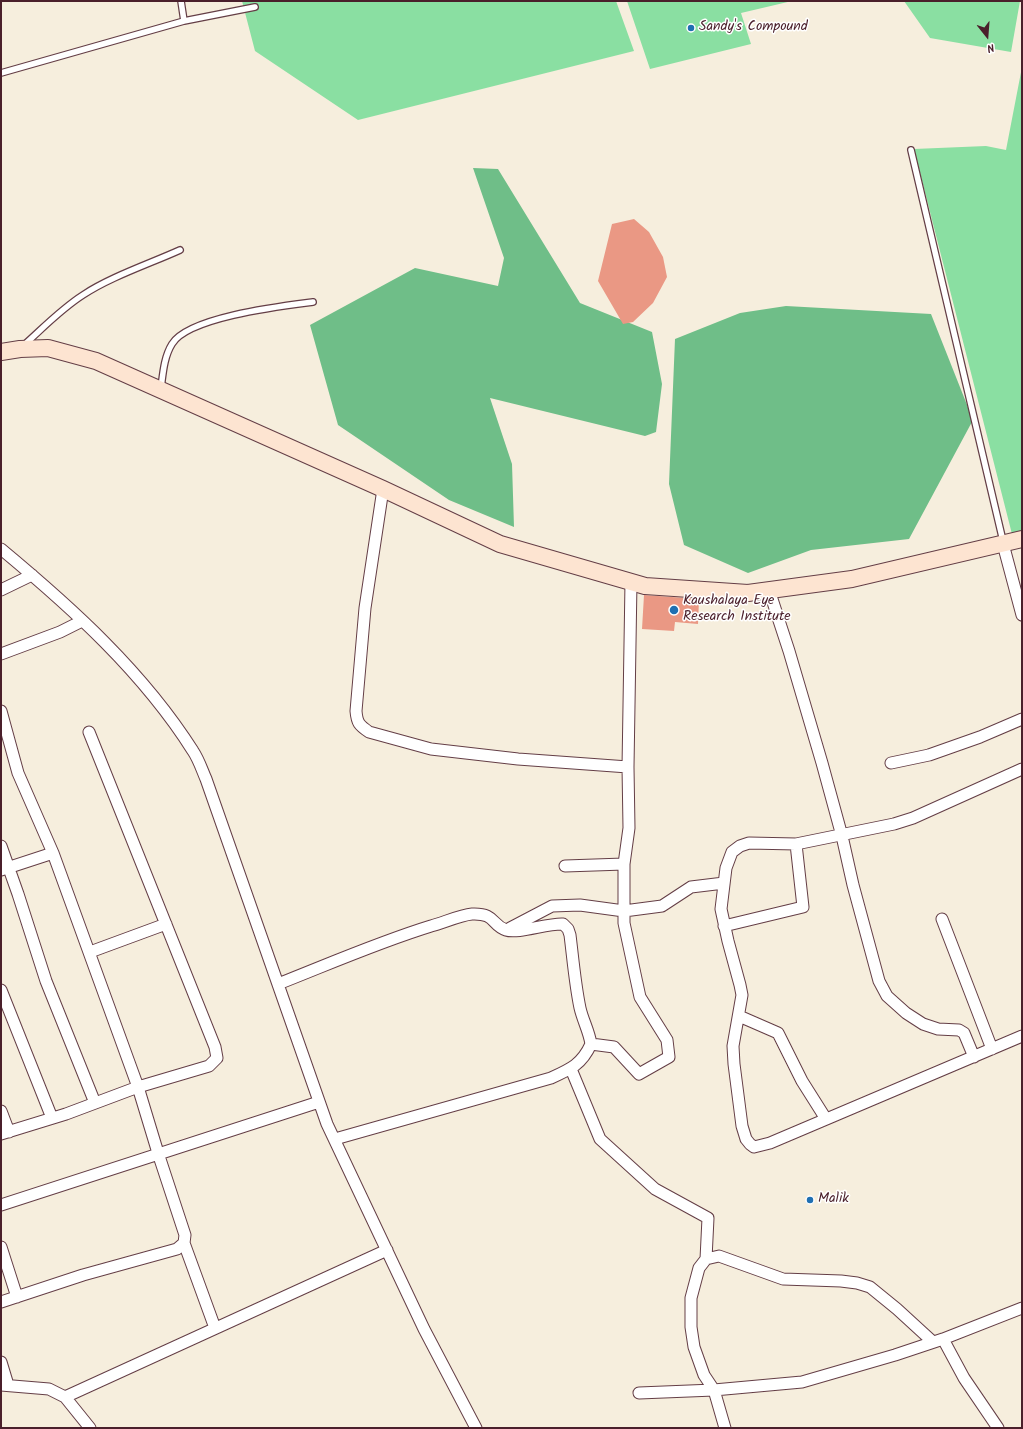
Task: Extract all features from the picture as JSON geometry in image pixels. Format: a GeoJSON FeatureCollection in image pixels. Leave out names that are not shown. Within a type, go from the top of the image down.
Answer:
{"type":"FeatureCollection","features":[{"type":"Feature","properties":{"kind":"main road"},"geometry":{"type":"LineString","coordinates":[[1,352],[20,349],[48,348],[96,361],[383,489],[500,544],[645,586],[748,593],[852,579],[1022,539]]}},
{"type":"Feature","properties":{"kind":"street"},"geometry":{"type":"LineString","coordinates":[[383,489],[365,608],[356,710],[356,719],[360,726],[369,732],[431,749],[518,759],[628,767]]}},
{"type":"Feature","properties":{"kind":"street"},"geometry":{"type":"LineString","coordinates":[[1003,544],[1022,615]]}},
{"type":"Feature","properties":{"kind":"street"},"geometry":{"type":"LineString","coordinates":[[1,549],[32,575],[132,669],[194,753],[206,779],[319,1102],[335,1140],[424,1329],[476,1428]]}},
{"type":"Feature","properties":{"kind":"street"},"geometry":{"type":"LineString","coordinates":[[1,590],[32,575]]}},
{"type":"Feature","properties":{"kind":"street"},"geometry":{"type":"LineString","coordinates":[[592,1044],[614,1047],[639,1074],[669,1057],[667,1040],[640,997],[624,923],[624,864],[629,828],[628,767],[631,582]]}},
{"type":"Feature","properties":{"kind":"street"},"geometry":{"type":"LineString","coordinates":[[769,590],[789,651],[822,763],[842,836],[853,886],[880,981],[887,996],[906,1013],[923,1024],[938,1029],[959,1030],[964,1033],[974,1057]]}},
{"type":"Feature","properties":{"kind":"street"},"geometry":{"type":"LineString","coordinates":[[1,654],[60,632],[82,621]]}},
{"type":"Feature","properties":{"kind":"street"},"geometry":{"type":"LineString","coordinates":[[1,711],[18,772],[53,853],[138,1087],[185,1236],[184,1243],[215,1328]]}},
{"type":"Feature","properties":{"kind":"street"},"geometry":{"type":"LineString","coordinates":[[891,763],[929,755],[980,737],[1022,719]]}},
{"type":"Feature","properties":{"kind":"street"},"geometry":{"type":"LineString","coordinates":[[1,1111],[5,1133],[138,1087],[209,1066],[217,1058],[215,1047],[89,732]]}},
{"type":"Feature","properties":{"kind":"street"},"geometry":{"type":"LineString","coordinates":[[1022,769],[913,818],[894,824],[842,836],[796,844],[749,843],[740,846],[732,852],[726,868],[721,909],[742,995],[733,1046],[742,1126],[746,1138],[754,1147],[770,1143],[1022,1036]]}},
{"type":"Feature","properties":{"kind":"street"},"geometry":{"type":"LineString","coordinates":[[724,926],[803,907],[796,844]]}},
{"type":"Feature","properties":{"kind":"street"},"geometry":{"type":"LineString","coordinates":[[1,846],[5,869],[46,981],[95,1103]]}},
{"type":"Feature","properties":{"kind":"street"},"geometry":{"type":"LineString","coordinates":[[5,869],[53,853]]}},
{"type":"Feature","properties":{"kind":"street"},"geometry":{"type":"LineString","coordinates":[[565,866],[624,864]]}},
{"type":"Feature","properties":{"kind":"street"},"geometry":{"type":"LineString","coordinates":[[507,930],[552,906],[580,905],[624,911],[662,906],[691,887],[724,883]]}},
{"type":"Feature","properties":{"kind":"street"},"geometry":{"type":"LineString","coordinates":[[278,984],[411,932],[471,914],[484,914],[492,918],[499,926],[507,930],[521,930],[553,924],[563,924],[568,928],[577,994],[581,1011],[590,1032],[592,1044],[581,1061],[571,1069],[551,1078],[335,1140]]}},
{"type":"Feature","properties":{"kind":"street"},"geometry":{"type":"LineString","coordinates":[[942,919],[992,1049]]}},
{"type":"Feature","properties":{"kind":"street"},"geometry":{"type":"LineString","coordinates":[[90,952],[166,924]]}},
{"type":"Feature","properties":{"kind":"street"},"geometry":{"type":"LineString","coordinates":[[1,990],[52,1118]]}},
{"type":"Feature","properties":{"kind":"street"},"geometry":{"type":"LineString","coordinates":[[739,1016],[778,1033],[802,1081],[826,1119]]}},
{"type":"Feature","properties":{"kind":"street"},"geometry":{"type":"LineString","coordinates":[[571,1069],[600,1139],[655,1189],[708,1218],[706,1259],[699,1268],[691,1298],[691,1326],[694,1347],[704,1375],[714,1390],[725,1428]]}},
{"type":"Feature","properties":{"kind":"street"},"geometry":{"type":"LineString","coordinates":[[1,1205],[319,1102]]}},
{"type":"Feature","properties":{"kind":"street"},"geometry":{"type":"LineString","coordinates":[[1,1302],[83,1275],[177,1249],[184,1243]]}},
{"type":"Feature","properties":{"kind":"street"},"geometry":{"type":"LineString","coordinates":[[1,1247],[17,1297]]}},
{"type":"Feature","properties":{"kind":"street"},"geometry":{"type":"LineString","coordinates":[[65,1397],[387,1250]]}},
{"type":"Feature","properties":{"kind":"street"},"geometry":{"type":"LineString","coordinates":[[706,1259],[719,1256],[783,1279],[841,1281],[857,1283],[870,1287],[938,1341],[998,1428]]}},
{"type":"Feature","properties":{"kind":"street"},"geometry":{"type":"LineString","coordinates":[[639,1393],[714,1390],[802,1382],[938,1341],[1022,1308]]}},
{"type":"Feature","properties":{"kind":"street"},"geometry":{"type":"LineString","coordinates":[[1,1362],[5,1385],[49,1389],[65,1397],[90,1428]]}},
{"type":"Feature","properties":{"kind":"lane"},"geometry":{"type":"LineString","coordinates":[[181,1],[184,21]]}},
{"type":"Feature","properties":{"kind":"lane"},"geometry":{"type":"LineString","coordinates":[[1,72],[184,21],[255,7]]}},
{"type":"Feature","properties":{"kind":"lane"},"geometry":{"type":"LineString","coordinates":[[912,150],[1003,544]]}},
{"type":"Feature","properties":{"kind":"lane"},"geometry":{"type":"LineString","coordinates":[[20,349],[83,295],[105,283],[180,250]]}},
{"type":"Feature","properties":{"kind":"lane"},"geometry":{"type":"LineString","coordinates":[[160,389],[166,354],[172,343],[179,335],[198,326],[236,314],[266,308],[313,302]]}},
{"type":"Feature","properties":{"kind":"green space"},"geometry":{"type":"Polygon","coordinates":[[[242,1],[616,1],[634,51],[358,120],[255,51],[242,1]]]}},
{"type":"Feature","properties":{"kind":"green space","name":"Sandy's Compound"},"geometry":{"type":"Polygon","coordinates":[[[627,1],[792,1],[741,13],[751,44],[650,69],[627,1]]]}},
{"type":"Feature","properties":{"kind":"green space"},"geometry":{"type":"Polygon","coordinates":[[[904,1],[1020,1],[1011,52],[930,38],[904,1]]]}},
{"type":"Feature","properties":{"kind":"green space"},"geometry":{"type":"Polygon","coordinates":[[[1022,67],[1022,536],[1013,538],[914,149],[986,146],[1006,150],[1022,67]]]}},
{"type":"Feature","properties":{"kind":"green space"},"geometry":{"type":"Polygon","coordinates":[[[473,168],[498,169],[580,303],[652,332],[662,384],[656,432],[645,436],[490,398],[512,464],[514,527],[449,500],[338,425],[310,325],[415,268],[498,286],[504,258],[473,168]]]}},
{"type":"Feature","properties":{"kind":"green space"},"geometry":{"type":"Polygon","coordinates":[[[786,306],[931,314],[973,420],[909,539],[811,550],[748,573],[684,545],[669,484],[675,339],[740,313],[786,306]]]}},
{"type":"Feature","properties":{"kind":"building"},"geometry":{"type":"Polygon","coordinates":[[[634,219],[649,232],[663,257],[667,277],[653,303],[633,322],[623,324],[598,281],[612,224],[634,219]]]}},
{"type":"Feature","properties":{"kind":"building"},"geometry":{"type":"Polygon","coordinates":[[[644,595],[699,599],[698,624],[675,622],[674,631],[642,629],[644,595]]]}},
{"type":"Feature","properties":{"kind":"place","name":"Sandy's Compound"},"geometry":{"type":"Point","coordinates":[691,28]}},
{"type":"Feature","properties":{"kind":"place","name":"Kaushalaya Eye Research Institute"},"geometry":{"type":"Point","coordinates":[674,610]}},
{"type":"Feature","properties":{"kind":"place","name":"Malik"},"geometry":{"type":"Point","coordinates":[810,1200]}}]}
